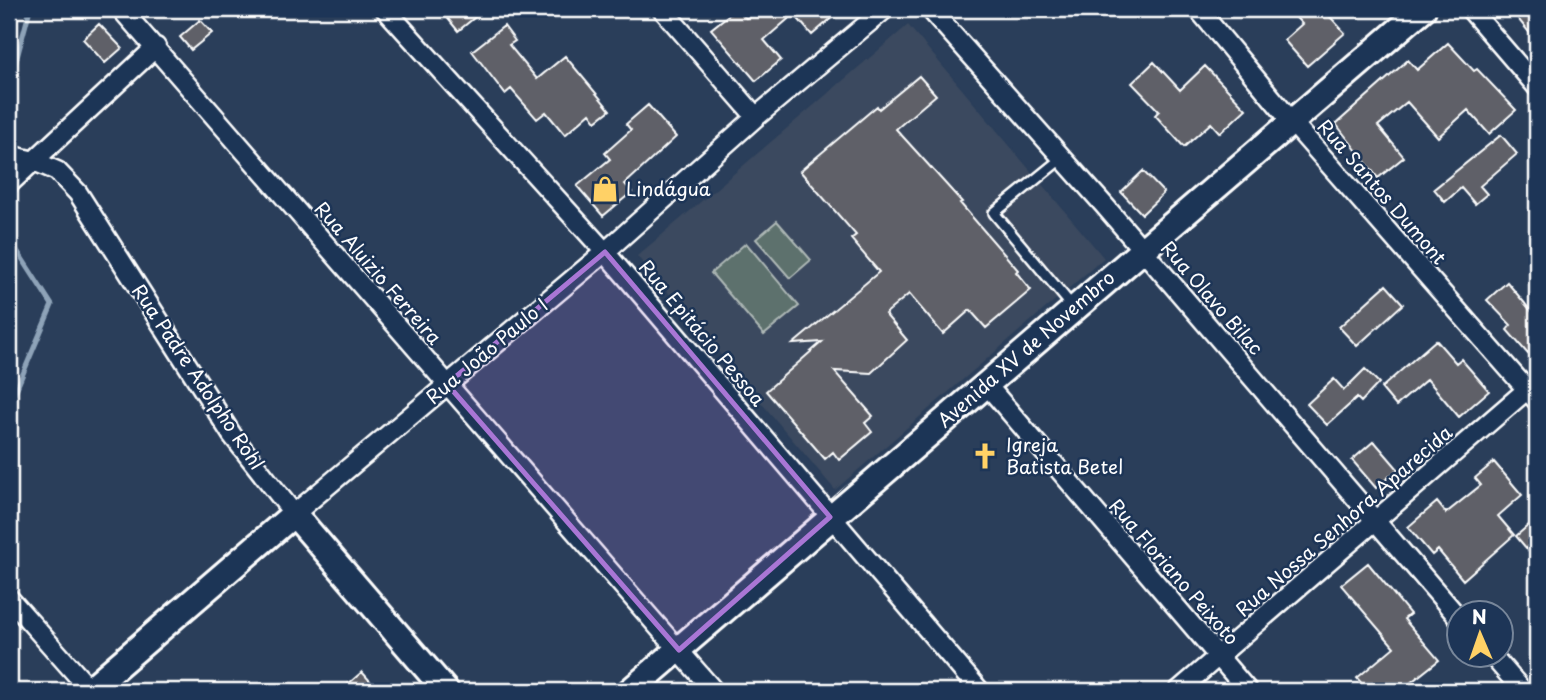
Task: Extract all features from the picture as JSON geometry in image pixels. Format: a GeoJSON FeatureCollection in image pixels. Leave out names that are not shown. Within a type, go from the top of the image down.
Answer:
{"type":"FeatureCollection","features":[{"type":"Feature","properties":{"kind":"street","name":"Rua Aluizio Ferreira"},"geometry":{"type":"LineString","coordinates":[[121,9],[714,691]]}},
{"type":"Feature","properties":{"kind":"street","name":"Rua Epitácio Pessoa"},"geometry":{"type":"LineString","coordinates":[[385,9],[605,252],[980,691]]}},
{"type":"Feature","properties":{"kind":"street"},"geometry":{"type":"LineString","coordinates":[[662,9],[756,117]]}},
{"type":"Feature","properties":{"kind":"street","name":"Rua João Paulo I"},"geometry":{"type":"LineString","coordinates":[[89,691],[605,252],[756,117],[885,9]]}},
{"type":"Feature","properties":{"kind":"street","name":"Rua Olavo Bilac"},"geometry":{"type":"LineString","coordinates":[[930,9],[1142,249],[1444,601]]}},
{"type":"Feature","properties":{"kind":"street","name":"Rua Santos Dumont"},"geometry":{"type":"LineString","coordinates":[[1198,9],[1291,121],[1534,391]]}},
{"type":"Feature","properties":{"kind":"street","name":"Avenida XV de Novembro"},"geometry":{"type":"LineString","coordinates":[[630,691],[1423,9]]}},
{"type":"Feature","properties":{"kind":"street"},"geometry":{"type":"LineString","coordinates":[[1471,9],[1537,86]]}},
{"type":"Feature","properties":{"kind":"street"},"geometry":{"type":"LineString","coordinates":[[9,184],[156,47]]}},
{"type":"Feature","properties":{"kind":"street","name":"Rua Padre Adolpho Rohl"},"geometry":{"type":"LineString","coordinates":[[9,155],[34,161],[57,171],[78,192],[232,435],[294,514],[446,691]]}},
{"type":"Feature","properties":{"kind":"street","name":"Rua Floriano Peixoto"},"geometry":{"type":"LineString","coordinates":[[986,384],[1248,691]]}},
{"type":"Feature","properties":{"kind":"street","name":"Rua Nossa Senhora Aparecida"},"geometry":{"type":"LineString","coordinates":[[1178,691],[1534,391]]}},
{"type":"Feature","properties":{"kind":"street"},"geometry":{"type":"LineString","coordinates":[[9,598],[89,691]]}},
{"type":"Feature","properties":{"kind":"street"},"geometry":{"type":"LineString","coordinates":[[1503,668],[1523,691]]}},
{"type":"Feature","properties":{"kind":"lane"},"geometry":{"type":"LineString","coordinates":[[1062,158],[994,213],[1074,308]]}},
{"type":"Feature","properties":{"kind":"highlighted area"},"geometry":{"type":"Polygon","coordinates":[[[605,252],[830,517],[679,650],[447,384],[605,252]]]}},
{"type":"Feature","properties":{"kind":"shaded area"},"geometry":{"type":"Polygon","coordinates":[[[908,25],[1104,258],[835,490],[637,256],[908,25]]]}},
{"type":"Feature","properties":{"kind":"green space"},"geometry":{"type":"Polygon","coordinates":[[[777,221],[811,260],[790,278],[756,239],[777,221]]]}},
{"type":"Feature","properties":{"kind":"green space"},"geometry":{"type":"Polygon","coordinates":[[[746,243],[799,306],[764,335],[711,273],[746,243]]]}},
{"type":"Feature","properties":{"kind":"building"},"geometry":{"type":"Polygon","coordinates":[[[440,9],[485,9],[458,31],[440,9]]]}},
{"type":"Feature","properties":{"kind":"building"},"geometry":{"type":"Polygon","coordinates":[[[736,9],[746,18],[758,9],[842,9],[812,35],[794,14],[764,40],[781,60],[756,81],[711,29],[736,9]]]}},
{"type":"Feature","properties":{"kind":"building"},"geometry":{"type":"Polygon","coordinates":[[[1288,9],[1323,9],[1345,33],[1307,66],[1284,40],[1302,24],[1288,9]]]}},
{"type":"Feature","properties":{"kind":"building"},"geometry":{"type":"Polygon","coordinates":[[[1510,9],[1537,9],[1537,42],[1510,9]]]}},
{"type":"Feature","properties":{"kind":"building"},"geometry":{"type":"Polygon","coordinates":[[[200,20],[212,33],[191,50],[180,37],[200,20]]]}},
{"type":"Feature","properties":{"kind":"building"},"geometry":{"type":"Polygon","coordinates":[[[99,24],[122,48],[105,63],[83,39],[99,24]]]}},
{"type":"Feature","properties":{"kind":"building"},"geometry":{"type":"Polygon","coordinates":[[[504,26],[515,41],[509,45],[537,79],[565,56],[610,110],[596,121],[590,113],[565,135],[546,112],[537,119],[511,89],[505,94],[472,51],[504,26]]]}},
{"type":"Feature","properties":{"kind":"building"},"geometry":{"type":"Polygon","coordinates":[[[1448,43],[1516,110],[1489,134],[1468,110],[1438,137],[1407,102],[1378,126],[1404,157],[1378,178],[1336,124],[1408,60],[1417,70],[1448,43]]]}},
{"type":"Feature","properties":{"kind":"building"},"geometry":{"type":"Polygon","coordinates":[[[1154,62],[1180,90],[1205,66],[1246,109],[1220,133],[1211,123],[1184,147],[1155,115],[1159,111],[1132,83],[1154,62]]]}},
{"type":"Feature","properties":{"kind":"building"},"geometry":{"type":"Polygon","coordinates":[[[919,76],[936,95],[896,129],[962,202],[960,203],[1018,270],[1016,272],[1031,290],[986,328],[970,310],[943,334],[909,294],[885,314],[907,340],[871,373],[834,371],[873,416],[865,423],[872,432],[839,460],[833,452],[825,459],[766,391],[822,342],[793,344],[879,272],[851,239],[856,235],[800,171],[877,106],[879,109],[919,76]]]}},
{"type":"Feature","properties":{"kind":"building"},"geometry":{"type":"Polygon","coordinates":[[[648,105],[676,137],[625,184],[632,192],[603,216],[577,186],[610,159],[605,153],[631,130],[626,124],[648,105]]]}},
{"type":"Feature","properties":{"kind":"building"},"geometry":{"type":"Polygon","coordinates":[[[1501,135],[1517,154],[1480,186],[1487,194],[1475,204],[1461,188],[1445,202],[1434,189],[1501,135]]]}},
{"type":"Feature","properties":{"kind":"building"},"geometry":{"type":"Polygon","coordinates":[[[1143,171],[1164,193],[1142,214],[1121,192],[1143,171]]]}},
{"type":"Feature","properties":{"kind":"building"},"geometry":{"type":"Polygon","coordinates":[[[1507,282],[1537,318],[1537,346],[1528,354],[1507,330],[1511,325],[1487,300],[1507,282]]]}},
{"type":"Feature","properties":{"kind":"building"},"geometry":{"type":"Polygon","coordinates":[[[1386,285],[1403,304],[1357,346],[1339,327],[1386,285]]]}},
{"type":"Feature","properties":{"kind":"building"},"geometry":{"type":"Polygon","coordinates":[[[1436,340],[1456,363],[1461,359],[1489,391],[1459,417],[1427,379],[1396,406],[1381,388],[1436,340]]]}},
{"type":"Feature","properties":{"kind":"building"},"geometry":{"type":"Polygon","coordinates":[[[1365,369],[1379,383],[1361,402],[1357,398],[1327,425],[1307,404],[1334,379],[1344,390],[1365,369]]]}},
{"type":"Feature","properties":{"kind":"building"},"geometry":{"type":"Polygon","coordinates":[[[1374,441],[1398,469],[1376,488],[1352,460],[1374,441]]]}},
{"type":"Feature","properties":{"kind":"building"},"geometry":{"type":"Polygon","coordinates":[[[1494,462],[1522,495],[1498,516],[1514,535],[1463,580],[1438,550],[1432,555],[1408,527],[1437,502],[1446,513],[1481,485],[1475,478],[1494,462]]]}},
{"type":"Feature","properties":{"kind":"building"},"geometry":{"type":"Polygon","coordinates":[[[1537,518],[1537,561],[1516,536],[1537,518]]]}},
{"type":"Feature","properties":{"kind":"building"},"geometry":{"type":"Polygon","coordinates":[[[1368,563],[1410,614],[1404,619],[1439,660],[1400,691],[1368,691],[1357,678],[1394,647],[1341,585],[1368,563]]]}},
{"type":"Feature","properties":{"kind":"building"},"geometry":{"type":"Polygon","coordinates":[[[362,672],[379,691],[340,691],[362,672]]]}},
{"type":"Feature","properties":{"kind":"waterway"},"geometry":{"type":"LineString","coordinates":[[9,87],[30,9]]}},
{"type":"Feature","properties":{"kind":"waterway"},"geometry":{"type":"LineString","coordinates":[[9,238],[52,305],[11,402]]}},
{"type":"Feature","properties":{"kind":"place","name":"Lindágua"},"geometry":{"type":"Point","coordinates":[605,189]}},
{"type":"Feature","properties":{"kind":"place","name":"Igreja Batista Betel"},"geometry":{"type":"Point","coordinates":[985,456]}}]}
